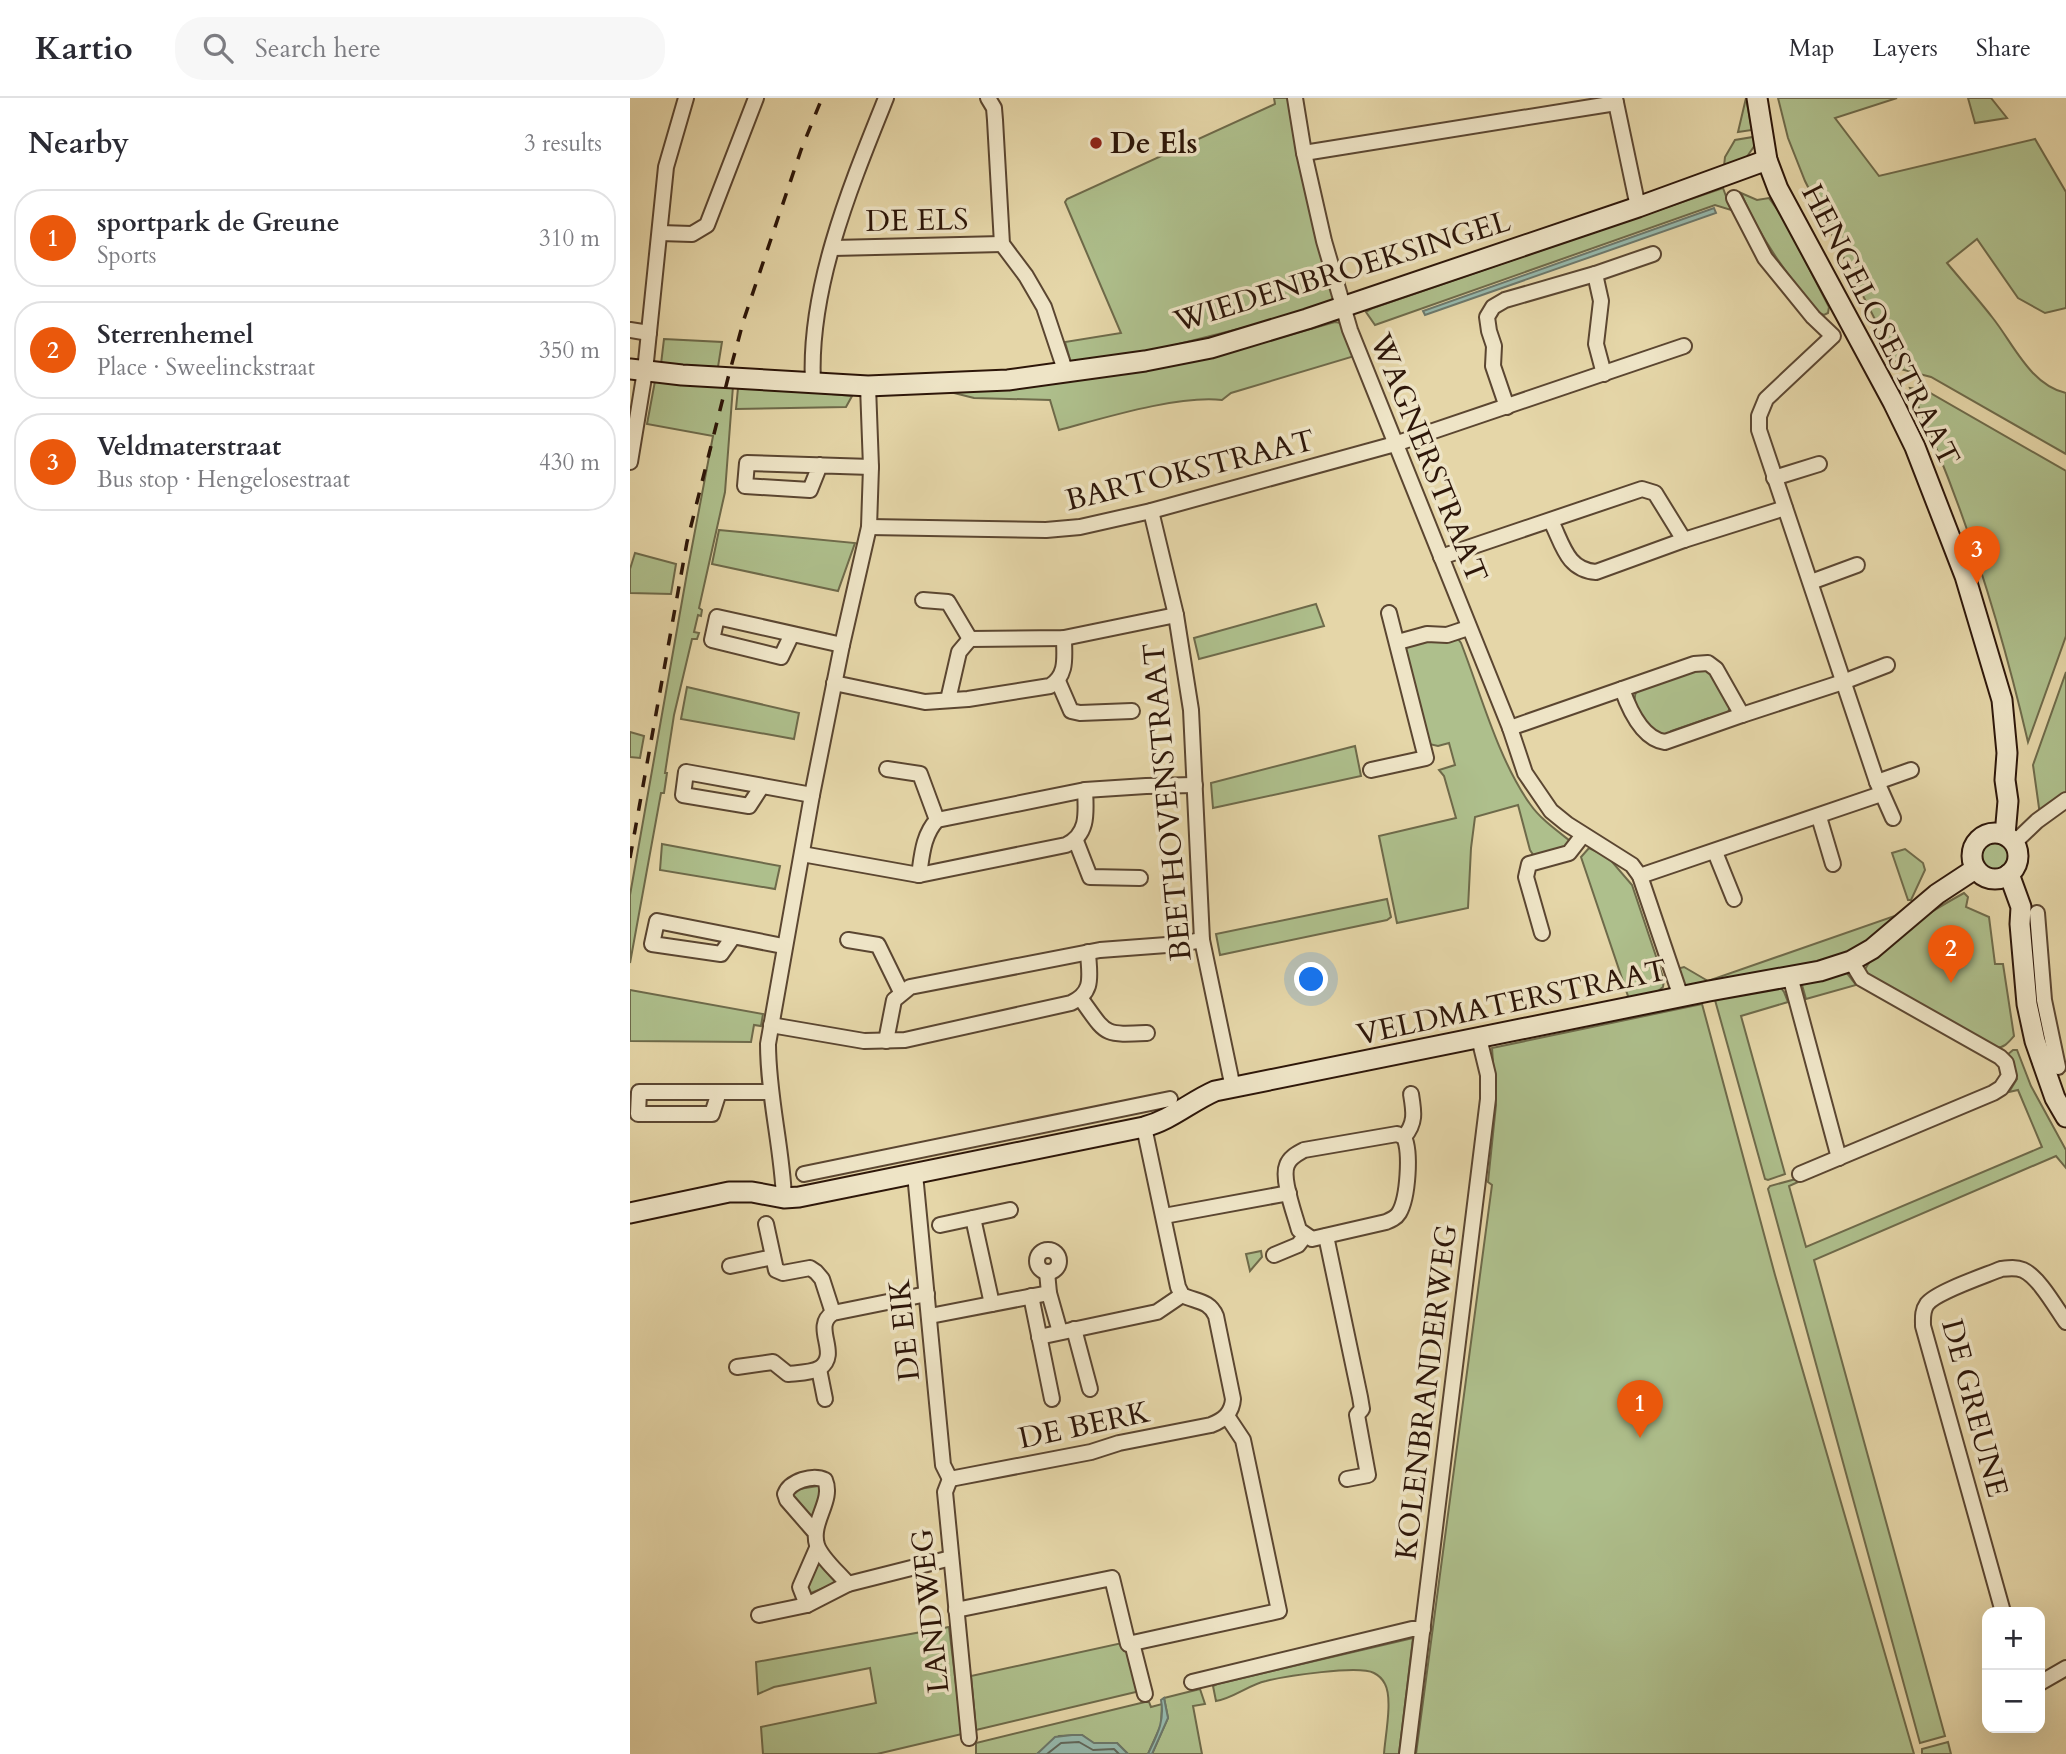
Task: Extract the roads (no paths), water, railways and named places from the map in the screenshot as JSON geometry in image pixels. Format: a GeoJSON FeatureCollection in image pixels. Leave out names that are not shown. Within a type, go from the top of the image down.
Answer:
{"type":"FeatureCollection","features":[{"type":"Feature","properties":{"kind":"street"},"geometry":{"type":"LineString","coordinates":[[630,462],[637,370],[649,333],[666,167],[686,98]]}},
{"type":"Feature","properties":{"kind":"street"},"geometry":{"type":"LineString","coordinates":[[660,233],[692,234],[707,225],[756,98]]}},
{"type":"Feature","properties":{"kind":"street","name":"DE ELS"},"geometry":{"type":"LineString","coordinates":[[813,383],[815,320],[823,276],[855,176],[886,98]]}},
{"type":"Feature","properties":{"kind":"street","name":"DE ELS"},"geometry":{"type":"LineString","coordinates":[[988,98],[994,108],[1002,244],[1026,276],[1044,307],[1066,373]]}},
{"type":"Feature","properties":{"kind":"street","name":"WAGNERSTRAAT"},"geometry":{"type":"LineString","coordinates":[[1296,98],[1304,153],[1324,241],[1343,307],[1395,444],[1510,728],[1525,773],[1552,811],[1583,835],[1632,865],[1640,876]]}},
{"type":"Feature","properties":{"kind":"street","name":"HENGELOSESTRAAT"},"geometry":{"type":"LineString","coordinates":[[1757,98],[1767,160],[1786,208],[1851,323],[1915,447],[1965,576],[2002,700],[2007,729],[2005,780],[1996,798],[2004,837]]}},
{"type":"Feature","properties":{"kind":"street"},"geometry":{"type":"LineString","coordinates":[[1304,153],[1615,100],[1638,207]]}},
{"type":"Feature","properties":{"kind":"street","name":"WIEDENBROEKSINGEL"},"geometry":{"type":"LineString","coordinates":[[637,370],[868,386],[1008,380],[1066,373],[1211,348],[1343,307],[1638,207],[1767,160]]}},
{"type":"Feature","properties":{"kind":"street"},"geometry":{"type":"LineString","coordinates":[[1734,198],[1765,258],[1813,317],[1833,336]]}},
{"type":"Feature","properties":{"kind":"street","name":"DE ELS"},"geometry":{"type":"LineString","coordinates":[[833,248],[1002,244]]}},
{"type":"Feature","properties":{"kind":"street"},"geometry":{"type":"LineString","coordinates":[[1507,407],[1493,366],[1494,346],[1487,317],[1493,307],[1505,300],[1653,254]]}},
{"type":"Feature","properties":{"kind":"street"},"geometry":{"type":"LineString","coordinates":[[1595,274],[1601,301],[1596,344],[1604,373]]}},
{"type":"Feature","properties":{"kind":"street"},"geometry":{"type":"LineString","coordinates":[[1851,323],[1833,336],[1766,399],[1759,416],[1759,430],[1879,788],[1893,818]]}},
{"type":"Feature","properties":{"kind":"street"},"geometry":{"type":"LineString","coordinates":[[630,330],[649,333]]}},
{"type":"Feature","properties":{"kind":"street","name":"BARTOKSTRAAT"},"geometry":{"type":"LineString","coordinates":[[869,527],[1046,530],[1080,527],[1152,511],[1395,444],[1684,346]]}},
{"type":"Feature","properties":{"kind":"street"},"geometry":{"type":"LineString","coordinates":[[784,1198],[768,1069],[771,1025],[783,946],[834,683],[869,527],[871,467],[868,386]]}},
{"type":"Feature","properties":{"kind":"street"},"geometry":{"type":"LineString","coordinates":[[820,465],[810,490],[745,486],[747,463],[820,465],[871,467]]}},
{"type":"Feature","properties":{"kind":"street"},"geometry":{"type":"LineString","coordinates":[[1774,478],[1819,464]]}},
{"type":"Feature","properties":{"kind":"street"},"geometry":{"type":"LineString","coordinates":[[1441,557],[1642,489],[1655,493],[1684,540]]}},
{"type":"Feature","properties":{"kind":"street"},"geometry":{"type":"LineString","coordinates":[[1551,521],[1573,564],[1583,571],[1596,572],[1785,508]]}},
{"type":"Feature","properties":{"kind":"street","name":"BEETHOVENSTRAAT"},"geometry":{"type":"LineString","coordinates":[[1152,511],[1176,615],[1191,710],[1202,940],[1233,1088]]}},
{"type":"Feature","properties":{"kind":"street"},"geometry":{"type":"LineString","coordinates":[[1811,582],[1857,565]]}},
{"type":"Feature","properties":{"kind":"street"},"geometry":{"type":"LineString","coordinates":[[923,600],[948,602],[970,639]]}},
{"type":"Feature","properties":{"kind":"street"},"geometry":{"type":"LineString","coordinates":[[1371,770],[1426,758],[1389,613]]}},
{"type":"Feature","properties":{"kind":"street"},"geometry":{"type":"LineString","coordinates":[[948,700],[959,652],[970,639],[1064,638],[1176,615]]}},
{"type":"Feature","properties":{"kind":"street"},"geometry":{"type":"LineString","coordinates":[[792,634],[781,657],[712,640],[717,617],[842,645]]}},
{"type":"Feature","properties":{"kind":"street","name":"WAGNERSTRAAT"},"geometry":{"type":"LineString","coordinates":[[1398,642],[1427,634],[1447,635],[1468,628]]}},
{"type":"Feature","properties":{"kind":"street"},"geometry":{"type":"LineString","coordinates":[[834,683],[925,702],[968,699],[1050,686],[1058,681],[1063,670],[1064,638]]}},
{"type":"Feature","properties":{"kind":"street"},"geometry":{"type":"LineString","coordinates":[[1510,728],[1694,664],[1707,663],[1716,669],[1742,715]]}},
{"type":"Feature","properties":{"kind":"street"},"geometry":{"type":"LineString","coordinates":[[1622,689],[1646,733],[1654,741],[1665,742],[1888,665]]}},
{"type":"Feature","properties":{"kind":"street"},"geometry":{"type":"LineString","coordinates":[[1058,681],[1071,711],[1132,712]]}},
{"type":"Feature","properties":{"kind":"street"},"geometry":{"type":"LineString","coordinates":[[887,769],[920,774],[937,820]]}},
{"type":"Feature","properties":{"kind":"street"},"geometry":{"type":"LineString","coordinates":[[1681,997],[1640,876],[1819,817],[1911,770]]}},
{"type":"Feature","properties":{"kind":"street"},"geometry":{"type":"LineString","coordinates":[[762,786],[749,806],[683,795],[686,772],[812,795]]}},
{"type":"Feature","properties":{"kind":"street"},"geometry":{"type":"LineString","coordinates":[[919,875],[929,827],[937,820],[1085,790],[1195,785]]}},
{"type":"Feature","properties":{"kind":"street"},"geometry":{"type":"LineString","coordinates":[[802,854],[919,875],[1066,845],[1076,841],[1083,831],[1085,790]]}},
{"type":"Feature","properties":{"kind":"street"},"geometry":{"type":"LineString","coordinates":[[2004,837],[2018,853],[2018,861],[2002,877],[1984,877],[1975,869],[1971,857],[1980,838],[2004,837],[2037,821],[2066,800]]}},
{"type":"Feature","properties":{"kind":"street"},"geometry":{"type":"LineString","coordinates":[[1819,817],[1833,864]]}},
{"type":"Feature","properties":{"kind":"street"},"geometry":{"type":"LineString","coordinates":[[1542,933],[1526,877],[1529,864],[1569,853],[1583,835]]}},
{"type":"Feature","properties":{"kind":"street"},"geometry":{"type":"LineString","coordinates":[[1076,841],[1090,877],[1140,878]]}},
{"type":"Feature","properties":{"kind":"street"},"geometry":{"type":"LineString","coordinates":[[1715,852],[1734,899]]}},
{"type":"Feature","properties":{"kind":"street","name":"VELDMATERSTRAAT"},"geometry":{"type":"LineString","coordinates":[[630,1213],[729,1192],[752,1192],[784,1198],[1144,1128],[1169,1118],[1215,1091],[1820,971],[1851,961],[1872,949],[1937,894],[1975,869]]}},
{"type":"Feature","properties":{"kind":"street"},"geometry":{"type":"LineString","coordinates":[[2002,877],[2038,936],[2044,1000],[2043,1038],[2055,1098],[2066,1117]]}},
{"type":"Feature","properties":{"kind":"street"},"geometry":{"type":"LineString","coordinates":[[2029,919],[2028,1004],[2058,1067]]}},
{"type":"Feature","properties":{"kind":"street"},"geometry":{"type":"LineString","coordinates":[[733,936],[721,954],[652,944],[657,921],[733,936],[783,946]]}},
{"type":"Feature","properties":{"kind":"street"},"geometry":{"type":"LineString","coordinates":[[848,940],[878,946],[901,992]]}},
{"type":"Feature","properties":{"kind":"street"},"geometry":{"type":"LineString","coordinates":[[886,1041],[894,1000],[910,987],[1088,952],[1202,940]]}},
{"type":"Feature","properties":{"kind":"street"},"geometry":{"type":"LineString","coordinates":[[771,1025],[863,1041],[905,1040],[1071,1003],[1081,999],[1087,992],[1088,952]]}},
{"type":"Feature","properties":{"kind":"street"},"geometry":{"type":"LineString","coordinates":[[1800,1174],[1993,1093],[2001,1088],[2008,1076],[2006,1063],[2000,1057],[1862,979],[1851,961]]}},
{"type":"Feature","properties":{"kind":"street"},"geometry":{"type":"LineString","coordinates":[[1790,976],[1839,1158]]}},
{"type":"Feature","properties":{"kind":"street"},"geometry":{"type":"LineString","coordinates":[[1081,999],[1102,1028],[1113,1034],[1147,1033]]}},
{"type":"Feature","properties":{"kind":"street","name":"KOLENBRANDERWEG"},"geometry":{"type":"LineString","coordinates":[[1407,1754],[1488,1098],[1488,1075],[1479,1038]]}},
{"type":"Feature","properties":{"kind":"street"},"geometry":{"type":"LineString","coordinates":[[719,1092],[712,1114],[638,1114],[639,1092],[719,1092],[771,1092]]}},
{"type":"Feature","properties":{"kind":"street"},"geometry":{"type":"LineString","coordinates":[[1404,1137],[1412,1128],[1415,1117],[1411,1094]]}},
{"type":"Feature","properties":{"kind":"street"},"geometry":{"type":"LineString","coordinates":[[804,1174],[1170,1099]]}},
{"type":"Feature","properties":{"kind":"street"},"geometry":{"type":"LineString","coordinates":[[1035,1128],[1039,1149]]}},
{"type":"Feature","properties":{"kind":"street"},"geometry":{"type":"LineString","coordinates":[[956,1610],[1112,1578],[1128,1644],[1279,1611],[1243,1440],[1227,1416],[1233,1399],[1216,1316],[1212,1307],[1182,1295],[1178,1287],[1144,1128]]}},
{"type":"Feature","properties":{"kind":"street"},"geometry":{"type":"LineString","coordinates":[[1397,1135],[1404,1137],[1409,1152],[1403,1203],[1395,1218],[1312,1239],[1299,1230],[1289,1194],[1286,1170],[1287,1163],[1293,1156],[1304,1150],[1397,1135]]}},
{"type":"Feature","properties":{"kind":"street"},"geometry":{"type":"LineString","coordinates":[[883,1158],[887,1179]]}},
{"type":"Feature","properties":{"kind":"street","name":"DE EIK"},"geometry":{"type":"LineString","coordinates":[[915,1174],[943,1465],[950,1479]]}},
{"type":"Feature","properties":{"kind":"street"},"geometry":{"type":"LineString","coordinates":[[1164,1216],[1289,1194]]}},
{"type":"Feature","properties":{"kind":"street"},"geometry":{"type":"LineString","coordinates":[[940,1225],[1010,1210]]}},
{"type":"Feature","properties":{"kind":"street"},"geometry":{"type":"LineString","coordinates":[[973,1218],[992,1304]]}},
{"type":"Feature","properties":{"kind":"street"},"geometry":{"type":"LineString","coordinates":[[766,1224],[776,1270],[783,1273],[810,1268],[816,1272],[822,1279],[834,1313]]}},
{"type":"Feature","properties":{"kind":"street"},"geometry":{"type":"LineString","coordinates":[[1274,1255],[1298,1245],[1305,1236]]}},
{"type":"Feature","properties":{"kind":"street"},"geometry":{"type":"LineString","coordinates":[[1326,1236],[1360,1397],[1362,1409],[1357,1415],[1368,1475],[1347,1479]]}},
{"type":"Feature","properties":{"kind":"street"},"geometry":{"type":"LineString","coordinates":[[730,1266],[773,1256]]}},
{"type":"Feature","properties":{"kind":"street","name":"DE GREUNE"},"geometry":{"type":"LineString","coordinates":[[2002,1607],[1927,1339],[1923,1313],[1927,1304],[1936,1296],[2001,1269],[2012,1268],[2022,1269],[2032,1275],[2066,1322]]}},
{"type":"Feature","properties":{"kind":"street"},"geometry":{"type":"LineString","coordinates":[[1047,1272],[1049,1293],[1067,1330],[1090,1390]]}},
{"type":"Feature","properties":{"kind":"street"},"geometry":{"type":"LineString","coordinates":[[930,1316],[1049,1293]]}},
{"type":"Feature","properties":{"kind":"street"},"geometry":{"type":"LineString","coordinates":[[737,1367],[774,1362],[788,1374],[818,1369],[827,1361],[829,1353],[824,1325],[828,1316],[927,1294]]}},
{"type":"Feature","properties":{"kind":"street"},"geometry":{"type":"LineString","coordinates":[[1039,1337],[1157,1312],[1182,1295]]}},
{"type":"Feature","properties":{"kind":"street"},"geometry":{"type":"LineString","coordinates":[[1031,1296],[1052,1399]]}},
{"type":"Feature","properties":{"kind":"street"},"geometry":{"type":"LineString","coordinates":[[818,1369],[825,1399]]}},
{"type":"Feature","properties":{"kind":"street","name":"DE BERK"},"geometry":{"type":"LineString","coordinates":[[950,1479],[1091,1452],[1119,1443],[1211,1425],[1227,1416]]}},
{"type":"Feature","properties":{"kind":"street","name":"LANDWEG"},"geometry":{"type":"LineString","coordinates":[[950,1479],[945,1492],[969,1738]]}},
{"type":"Feature","properties":{"kind":"street"},"geometry":{"type":"LineString","coordinates":[[814,1531],[817,1548],[848,1584]]}},
{"type":"Feature","properties":{"kind":"street"},"geometry":{"type":"LineString","coordinates":[[807,1605],[800,1587],[817,1548]]}},
{"type":"Feature","properties":{"kind":"street"},"geometry":{"type":"LineString","coordinates":[[758,1615],[807,1605],[848,1584],[951,1558]]}},
{"type":"Feature","properties":{"kind":"street"},"geometry":{"type":"LineString","coordinates":[[1192,1682],[1412,1629],[1423,1629]]}},
{"type":"Feature","properties":{"kind":"street"},"geometry":{"type":"LineString","coordinates":[[1132,1643],[1145,1694]]}},
{"type":"Feature","properties":{"kind":"street"},"geometry":{"type":"LineString","coordinates":[[2045,1680],[2066,1668]]}},
{"type":"Feature","properties":{"kind":"water"},"geometry":{"type":"Polygon","coordinates":[[[1714,208],[1716,213],[1425,315],[1423,311],[1714,208]]]}},
{"type":"Feature","properties":{"kind":"water"},"geometry":{"type":"Polygon","coordinates":[[[1164,1698],[1168,1718],[1152,1754],[1148,1754],[1159,1728],[1161,1700],[1164,1698]]]}},
{"type":"Feature","properties":{"kind":"water"},"geometry":{"type":"Polygon","coordinates":[[[1082,1735],[1094,1743],[1117,1743],[1128,1754],[1037,1754],[1055,1737],[1082,1735]]]}},
{"type":"Feature","properties":{"kind":"railway"},"geometry":{"type":"LineString","coordinates":[[630,858],[687,542],[728,378],[744,319],[801,150],[822,98]]}},
{"type":"Feature","properties":{"kind":"place","name":"De Els"},"geometry":{"type":"Point","coordinates":[1096,143]}},
{"type":"Feature","properties":{"kind":"place","name":"Veldmaterstraat"},"geometry":{"type":"Point","coordinates":[1977,584]}},
{"type":"Feature","properties":{"kind":"place","name":"Sterrenhemel"},"geometry":{"type":"Point","coordinates":[1951,983]}},
{"type":"Feature","properties":{"kind":"place","name":"sportpark de Greune"},"geometry":{"type":"Point","coordinates":[1640,1438]}}]}
